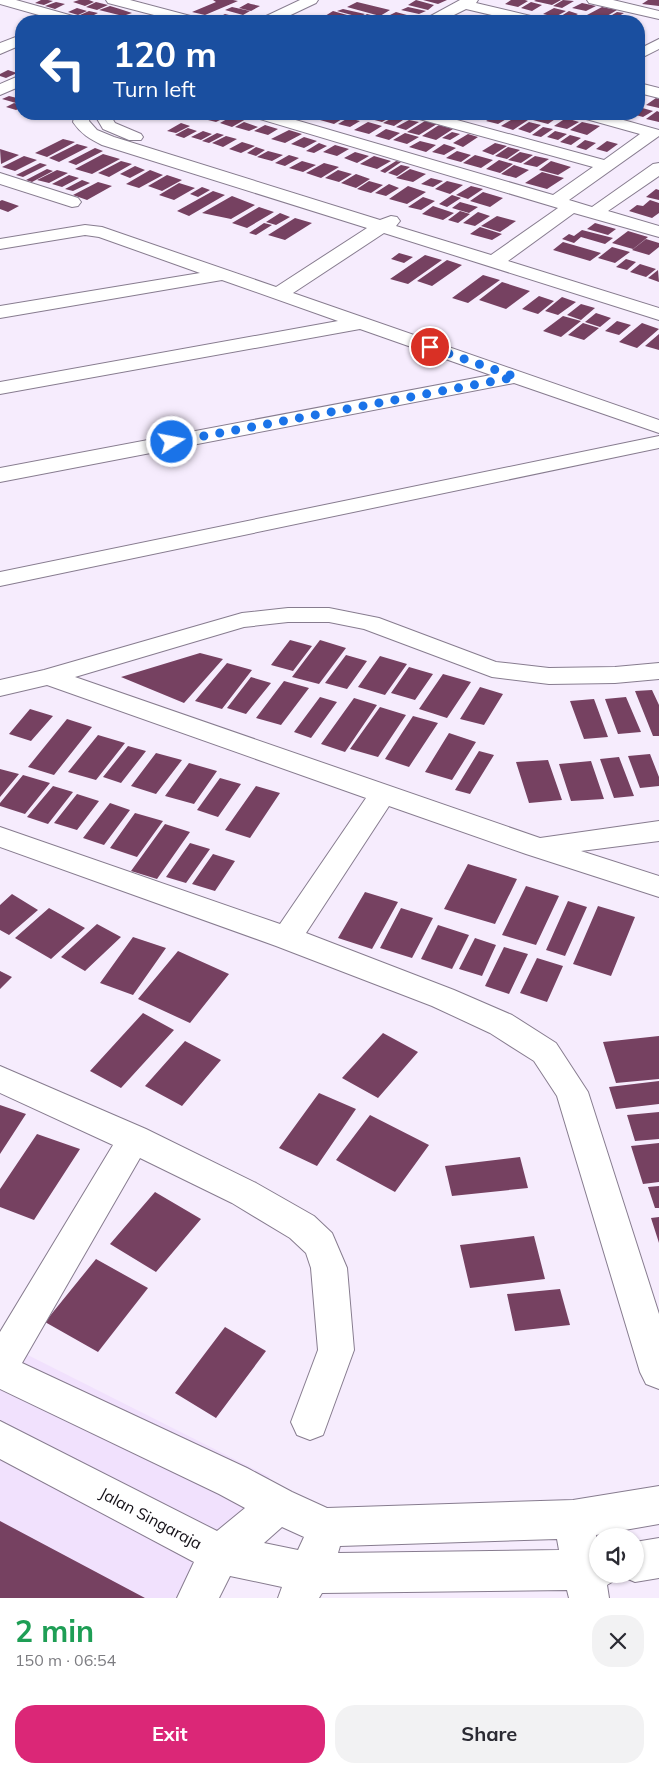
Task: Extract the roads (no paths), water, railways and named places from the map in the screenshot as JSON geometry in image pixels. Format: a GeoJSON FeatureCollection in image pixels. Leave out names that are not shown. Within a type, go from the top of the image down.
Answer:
{"type":"FeatureCollection","features":[{"type":"Feature","properties":{"kind":"street"},"geometry":{"type":"LineString","coordinates":[[0,0],[51,15]]}},
{"type":"Feature","properties":{"kind":"street"},"geometry":{"type":"LineString","coordinates":[[113,0],[169,15]]}},
{"type":"Feature","properties":{"kind":"street"},"geometry":{"type":"LineString","coordinates":[[594,0],[659,15]]}},
{"type":"Feature","properties":{"kind":"street"},"geometry":{"type":"LineString","coordinates":[[283,15],[318,2]]}},
{"type":"Feature","properties":{"kind":"street"},"geometry":{"type":"LineString","coordinates":[[299,15],[318,2]]}},
{"type":"Feature","properties":{"kind":"street"},"geometry":{"type":"LineString","coordinates":[[443,15],[468,2],[513,15]]}},
{"type":"Feature","properties":{"kind":"street"},"geometry":{"type":"LineString","coordinates":[[165,14],[188,4]]}},
{"type":"Feature","properties":{"kind":"street"},"geometry":{"type":"LineString","coordinates":[[0,14],[21,5]]}},
{"type":"Feature","properties":{"kind":"street"},"geometry":{"type":"LineString","coordinates":[[2,55],[15,44]]}},
{"type":"Feature","properties":{"kind":"street"},"geometry":{"type":"LineString","coordinates":[[0,90],[15,83]]}},
{"type":"Feature","properties":{"kind":"street"},"geometry":{"type":"LineString","coordinates":[[645,90],[659,93]]}},
{"type":"Feature","properties":{"kind":"street"},"geometry":{"type":"LineString","coordinates":[[82,120],[81,122],[91,133],[108,141],[500,257],[659,301]]}},
{"type":"Feature","properties":{"kind":"street"},"geometry":{"type":"LineString","coordinates":[[108,120],[126,134],[365,216]]}},
{"type":"Feature","properties":{"kind":"street"},"geometry":{"type":"LineString","coordinates":[[279,120],[659,232]]}},
{"type":"Feature","properties":{"kind":"street"},"geometry":{"type":"LineString","coordinates":[[440,120],[608,166]]}},
{"type":"Feature","properties":{"kind":"street"},"geometry":{"type":"LineString","coordinates":[[500,257],[608,166],[652,142],[653,132],[608,120]]}},
{"type":"Feature","properties":{"kind":"street"},"geometry":{"type":"LineString","coordinates":[[594,213],[659,168]]}},
{"type":"Feature","properties":{"kind":"street"},"geometry":{"type":"LineString","coordinates":[[0,178],[72,202]]}},
{"type":"Feature","properties":{"kind":"street"},"geometry":{"type":"LineString","coordinates":[[0,196],[21,186]]}},
{"type":"Feature","properties":{"kind":"street"},"geometry":{"type":"LineString","coordinates":[[343,231],[365,216]]}},
{"type":"Feature","properties":{"kind":"street"},"geometry":{"type":"LineString","coordinates":[[269,286],[388,223]]}},
{"type":"Feature","properties":{"kind":"street"},"geometry":{"type":"LineString","coordinates":[[0,244],[85,230],[102,232],[223,275],[269,286],[361,323],[659,427]]}},
{"type":"Feature","properties":{"kind":"street"},"geometry":{"type":"LineString","coordinates":[[500,257],[659,314]]}},
{"type":"Feature","properties":{"kind":"street"},"geometry":{"type":"LineString","coordinates":[[0,312],[223,275]]}},
{"type":"Feature","properties":{"kind":"street"},"geometry":{"type":"LineString","coordinates":[[0,388],[361,323]]}},
{"type":"Feature","properties":{"kind":"street"},"geometry":{"type":"LineString","coordinates":[[0,475],[516,377]]}},
{"type":"Feature","properties":{"kind":"street"},"geometry":{"type":"LineString","coordinates":[[0,579],[659,442]]}},
{"type":"Feature","properties":{"kind":"street"},"geometry":{"type":"LineString","coordinates":[[0,688],[48,677],[242,620],[288,615],[329,614],[370,624],[492,669],[549,676],[614,675],[659,671]]}},
{"type":"Feature","properties":{"kind":"street"},"geometry":{"type":"LineString","coordinates":[[48,677],[659,888]]}},
{"type":"Feature","properties":{"kind":"street"},"geometry":{"type":"LineString","coordinates":[[287,938],[383,794]]}},
{"type":"Feature","properties":{"kind":"street"},"geometry":{"type":"LineString","coordinates":[[536,847],[659,831]]}},
{"type":"Feature","properties":{"kind":"street"},"geometry":{"type":"LineString","coordinates":[[0,837],[287,938],[442,998],[501,1024],[544,1052],[572,1092],[659,1372]]}},
{"type":"Feature","properties":{"kind":"street"},"geometry":{"type":"LineString","coordinates":[[0,1079],[134,1139],[244,1192],[302,1227],[320,1244],[329,1268],[336,1350],[310,1422]]}},
{"type":"Feature","properties":{"kind":"street"},"geometry":{"type":"LineString","coordinates":[[0,1366],[134,1139]]}},
{"type":"Feature","properties":{"kind":"street"},"geometry":{"type":"LineString","coordinates":[[0,1371],[232,1481],[278,1506],[327,1527],[573,1519],[659,1505]]}},
{"type":"Feature","properties":{"kind":"street","name":"Jalan Singaraja"},"geometry":{"type":"LineString","coordinates":[[0,1439],[220,1554],[304,1586],[589,1579]]}},
{"type":"Feature","properties":{"kind":"street"},"geometry":{"type":"LineString","coordinates":[[197,1598],[220,1554],[278,1506]]}},
{"type":"Feature","properties":{"kind":"street"},"geometry":{"type":"LineString","coordinates":[[573,1519],[589,1575]]}},
{"type":"Feature","properties":{"kind":"street"},"geometry":{"type":"LineString","coordinates":[[304,1586],[327,1527]]}},
{"type":"Feature","properties":{"kind":"street"},"geometry":{"type":"LineString","coordinates":[[644,1560],[659,1558]]}}]}
